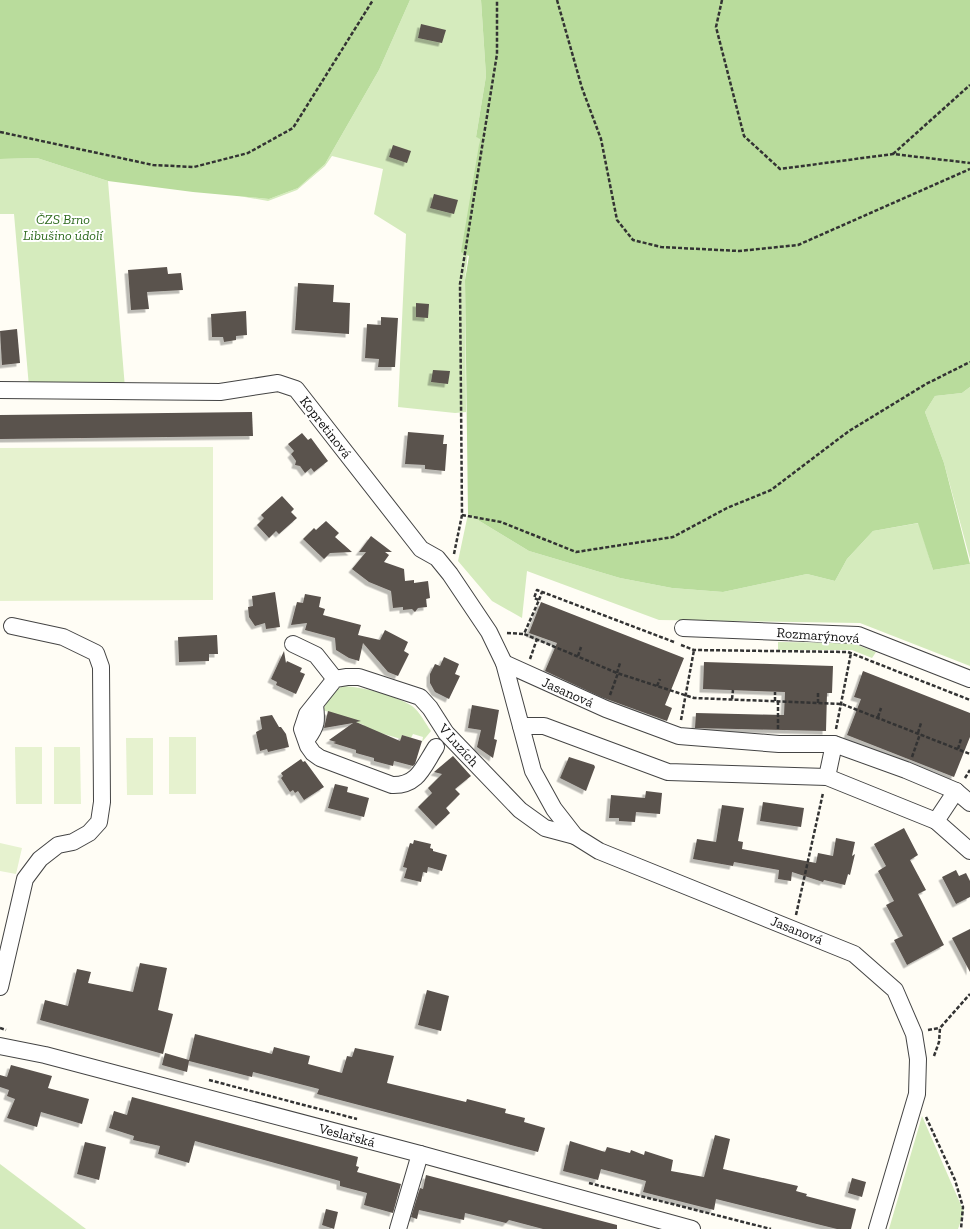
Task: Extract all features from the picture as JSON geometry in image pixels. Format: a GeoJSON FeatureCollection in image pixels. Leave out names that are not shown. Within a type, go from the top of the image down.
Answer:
{"type":"FeatureCollection","features":[{"type":"Feature","properties":{"kind":"street","name":"Kopretinová"},"geometry":{"type":"LineString","coordinates":[[0,390],[220,392],[278,383],[296,389],[421,549],[437,558],[450,574],[489,632],[504,663]]}},
{"type":"Feature","properties":{"kind":"street"},"geometry":{"type":"LineString","coordinates":[[0,987],[25,879],[40,859],[58,845],[73,842],[89,833],[100,822],[102,802],[101,667],[96,653],[62,637],[12,626]]}},
{"type":"Feature","properties":{"kind":"street","name":"Rozmarýnová"},"geometry":{"type":"LineString","coordinates":[[682,628],[858,635],[970,680]]}},
{"type":"Feature","properties":{"kind":"street"},"geometry":{"type":"LineString","coordinates":[[293,644],[316,655],[335,679]]}},
{"type":"Feature","properties":{"kind":"street","name":"Jasanová"},"geometry":{"type":"LineString","coordinates":[[504,663],[606,708],[679,736],[779,744],[834,744],[956,791],[970,803]]}},
{"type":"Feature","properties":{"kind":"street","name":"Jasanová"},"geometry":{"type":"LineString","coordinates":[[504,663],[533,771],[554,809],[575,836],[599,850],[854,954],[895,990],[914,1034],[918,1059],[917,1094],[877,1229]]}},
{"type":"Feature","properties":{"kind":"street","name":"V Luzích"},"geometry":{"type":"LineString","coordinates":[[436,747],[414,781],[403,786],[392,785],[320,758],[313,753],[308,746],[307,739],[302,729],[307,714],[315,705],[324,690],[335,679],[347,677],[359,678],[420,697],[430,708],[446,733],[520,810],[545,828],[575,836]]}},
{"type":"Feature","properties":{"kind":"street"},"geometry":{"type":"LineString","coordinates":[[521,726],[544,726],[668,772],[827,777],[936,822],[970,851]]}},
{"type":"Feature","properties":{"kind":"street"},"geometry":{"type":"LineString","coordinates":[[827,777],[834,744]]}},
{"type":"Feature","properties":{"kind":"street"},"geometry":{"type":"LineString","coordinates":[[936,822],[956,791]]}},
{"type":"Feature","properties":{"kind":"street","name":"Veslařská"},"geometry":{"type":"LineString","coordinates":[[0,1046],[45,1055],[420,1154],[692,1229]]}},
{"type":"Feature","properties":{"kind":"street"},"geometry":{"type":"LineString","coordinates":[[398,1229],[420,1154]]}},
{"type":"Feature","properties":{"kind":"path"},"geometry":{"type":"LineString","coordinates":[[0,132],[153,165],[194,167],[248,153],[293,128],[373,0]]}},
{"type":"Feature","properties":{"kind":"path"},"geometry":{"type":"LineString","coordinates":[[450,574],[462,515],[460,284],[497,54],[497,0]]}},
{"type":"Feature","properties":{"kind":"path"},"geometry":{"type":"LineString","coordinates":[[557,0],[582,88],[601,140],[617,220],[633,240],[661,247],[739,251],[798,245],[970,169]]}},
{"type":"Feature","properties":{"kind":"path"},"geometry":{"type":"LineString","coordinates":[[722,0],[716,27],[744,136],[780,169],[893,154],[970,163]]}},
{"type":"Feature","properties":{"kind":"path"},"geometry":{"type":"LineString","coordinates":[[893,154],[970,85]]}},
{"type":"Feature","properties":{"kind":"path"},"geometry":{"type":"LineString","coordinates":[[462,515],[501,522],[576,552],[674,537],[727,508],[771,490],[849,431],[926,384],[970,362]]}},
{"type":"Feature","properties":{"kind":"path"},"geometry":{"type":"LineString","coordinates":[[970,700],[851,653],[694,650],[537,590],[534,598],[539,600],[524,634],[617,673],[686,696],[694,698],[732,700],[842,704],[970,754]]}},
{"type":"Feature","properties":{"kind":"path"},"geometry":{"type":"LineString","coordinates":[[524,672],[537,639]]}},
{"type":"Feature","properties":{"kind":"path"},"geometry":{"type":"LineString","coordinates":[[578,656],[581,647]]}},
{"type":"Feature","properties":{"kind":"path"},"geometry":{"type":"LineString","coordinates":[[679,736],[694,650]]}},
{"type":"Feature","properties":{"kind":"path"},"geometry":{"type":"LineString","coordinates":[[839,712],[842,704],[851,653]]}},
{"type":"Feature","properties":{"kind":"path"},"geometry":{"type":"LineString","coordinates":[[612,689],[620,663]]}},
{"type":"Feature","properties":{"kind":"path"},"geometry":{"type":"LineString","coordinates":[[657,686],[660,678]]}},
{"type":"Feature","properties":{"kind":"path"},"geometry":{"type":"LineString","coordinates":[[732,700],[733,690]]}},
{"type":"Feature","properties":{"kind":"path"},"geometry":{"type":"LineString","coordinates":[[775,692],[778,730]]}},
{"type":"Feature","properties":{"kind":"path"},"geometry":{"type":"LineString","coordinates":[[818,693],[818,703]]}},
{"type":"Feature","properties":{"kind":"path"},"geometry":{"type":"LineString","coordinates":[[878,718],[881,708]]}},
{"type":"Feature","properties":{"kind":"path"},"geometry":{"type":"LineString","coordinates":[[914,750],[921,723]]}},
{"type":"Feature","properties":{"kind":"path"},"geometry":{"type":"LineString","coordinates":[[958,749],[961,739]]}},
{"type":"Feature","properties":{"kind":"path"},"geometry":{"type":"LineString","coordinates":[[795,917],[827,777]]}},
{"type":"Feature","properties":{"kind":"path"},"geometry":{"type":"LineString","coordinates":[[923,1031],[940,1028],[970,994]]}},
{"type":"Feature","properties":{"kind":"path"},"geometry":{"type":"LineString","coordinates":[[925,1114],[955,1180],[963,1207],[961,1229]]}},
{"type":"Feature","properties":{"kind":"green space"},"geometry":{"type":"Polygon","coordinates":[[[0,0],[410,0],[379,70],[325,164],[298,188],[269,199],[193,192],[108,181],[37,158],[0,159],[0,0]]]}},
{"type":"Feature","properties":{"kind":"green space"},"geometry":{"type":"Polygon","coordinates":[[[410,0],[481,0],[486,76],[476,137],[480,138],[465,280],[466,412],[455,413],[398,407],[406,234],[374,214],[383,169],[332,156],[325,166],[297,190],[268,201],[239,196],[269,199],[298,188],[325,164],[379,70],[410,0]]]}},
{"type":"Feature","properties":{"kind":"green space"},"geometry":{"type":"Polygon","coordinates":[[[481,0],[970,0],[970,387],[962,393],[935,396],[925,412],[944,463],[970,564],[933,570],[918,523],[873,531],[847,559],[835,581],[807,574],[723,592],[672,588],[620,578],[529,551],[468,514],[465,280],[469,256],[461,252],[480,139],[476,137],[486,76],[481,0]]]}},
{"type":"Feature","properties":{"kind":"green space","name":"ČZS Brno Libušino údolí"},"geometry":{"type":"Polygon","coordinates":[[[37,158],[108,181],[125,388],[29,387],[14,214],[0,214],[0,159],[37,158]]]}},
{"type":"Feature","properties":{"kind":"green space"},"geometry":{"type":"Polygon","coordinates":[[[970,387],[970,559],[944,463],[925,412],[935,396],[962,393],[970,387]]]}},
{"type":"Feature","properties":{"kind":"green space"},"geometry":{"type":"Polygon","coordinates":[[[213,447],[213,600],[0,601],[0,448],[213,447]]]}},
{"type":"Feature","properties":{"kind":"green space"},"geometry":{"type":"Polygon","coordinates":[[[468,514],[529,551],[620,578],[672,588],[723,592],[807,574],[835,581],[847,559],[873,531],[919,523],[933,570],[970,564],[970,666],[860,623],[659,620],[527,571],[522,618],[492,601],[458,561],[468,514]]]}},
{"type":"Feature","properties":{"kind":"green space"},"geometry":{"type":"Polygon","coordinates":[[[778,642],[852,643],[876,652],[872,658],[852,650],[778,650],[778,642]]]}},
{"type":"Feature","properties":{"kind":"green space"},"geometry":{"type":"Polygon","coordinates":[[[343,686],[378,692],[405,702],[418,711],[431,731],[422,742],[423,737],[413,734],[411,738],[402,735],[401,739],[363,728],[364,725],[323,710],[331,693],[343,686]]]}},
{"type":"Feature","properties":{"kind":"green space"},"geometry":{"type":"Polygon","coordinates":[[[169,737],[196,737],[196,794],[169,794],[169,737]]]}},
{"type":"Feature","properties":{"kind":"green space"},"geometry":{"type":"Polygon","coordinates":[[[126,738],[153,738],[153,795],[127,795],[126,738]]]}},
{"type":"Feature","properties":{"kind":"green space"},"geometry":{"type":"Polygon","coordinates":[[[15,747],[42,747],[42,804],[16,804],[15,747]]]}},
{"type":"Feature","properties":{"kind":"green space"},"geometry":{"type":"Polygon","coordinates":[[[54,747],[80,747],[81,804],[54,804],[54,747]]]}},
{"type":"Feature","properties":{"kind":"green space"},"geometry":{"type":"Polygon","coordinates":[[[0,843],[22,848],[16,874],[0,871],[0,843]]]}},
{"type":"Feature","properties":{"kind":"green space"},"geometry":{"type":"Polygon","coordinates":[[[922,1116],[964,1212],[958,1229],[889,1229],[922,1116]]]}},
{"type":"Feature","properties":{"kind":"green space"},"geometry":{"type":"Polygon","coordinates":[[[0,1164],[86,1229],[0,1229],[0,1164]]]}},
{"type":"Feature","properties":{"kind":"building"},"geometry":{"type":"Polygon","coordinates":[[[421,24],[446,30],[442,43],[418,38],[421,24]]]}},
{"type":"Feature","properties":{"kind":"building"},"geometry":{"type":"Polygon","coordinates":[[[393,145],[411,151],[407,163],[389,157],[393,145]]]}},
{"type":"Feature","properties":{"kind":"building"},"geometry":{"type":"Polygon","coordinates":[[[434,194],[458,200],[454,214],[430,208],[434,194]]]}},
{"type":"Feature","properties":{"kind":"building"},"geometry":{"type":"Polygon","coordinates":[[[167,267],[168,274],[181,273],[183,290],[147,292],[149,309],[131,310],[128,270],[167,267]]]}},
{"type":"Feature","properties":{"kind":"building"},"geometry":{"type":"Polygon","coordinates":[[[298,283],[334,285],[333,302],[350,303],[349,334],[295,330],[298,283]]]}},
{"type":"Feature","properties":{"kind":"building"},"geometry":{"type":"Polygon","coordinates":[[[416,303],[429,304],[428,318],[416,317],[416,303]]]}},
{"type":"Feature","properties":{"kind":"building"},"geometry":{"type":"Polygon","coordinates":[[[246,311],[247,335],[236,336],[236,340],[224,342],[223,337],[212,337],[211,314],[246,311]]]}},
{"type":"Feature","properties":{"kind":"building"},"geometry":{"type":"Polygon","coordinates":[[[381,317],[398,318],[395,367],[378,367],[379,359],[365,358],[367,324],[381,325],[381,317]]]}},
{"type":"Feature","properties":{"kind":"building"},"geometry":{"type":"Polygon","coordinates":[[[17,329],[20,363],[2,365],[0,331],[17,329]]]}},
{"type":"Feature","properties":{"kind":"building"},"geometry":{"type":"Polygon","coordinates":[[[433,370],[450,371],[448,384],[431,382],[433,370]]]}},
{"type":"Feature","properties":{"kind":"building"},"geometry":{"type":"Polygon","coordinates":[[[252,412],[253,436],[0,439],[0,415],[252,412]]]}},
{"type":"Feature","properties":{"kind":"building"},"geometry":{"type":"Polygon","coordinates":[[[408,432],[444,435],[443,444],[447,444],[445,471],[425,469],[425,465],[405,464],[408,432]]]}},
{"type":"Feature","properties":{"kind":"building"},"geometry":{"type":"Polygon","coordinates":[[[302,433],[308,440],[311,438],[328,461],[314,472],[311,468],[305,473],[300,466],[295,465],[296,461],[291,454],[294,451],[288,444],[302,433]]]}},
{"type":"Feature","properties":{"kind":"building"},"geometry":{"type":"Polygon","coordinates":[[[282,496],[294,509],[291,512],[297,518],[279,534],[276,531],[269,538],[257,525],[264,518],[261,515],[282,496]]]}},
{"type":"Feature","properties":{"kind":"building"},"geometry":{"type":"Polygon","coordinates":[[[326,521],[339,533],[335,537],[352,552],[330,553],[324,559],[303,539],[314,528],[316,530],[326,521]]]}},
{"type":"Feature","properties":{"kind":"building"},"geometry":{"type":"Polygon","coordinates":[[[371,536],[392,552],[385,552],[389,555],[384,562],[404,569],[405,581],[414,580],[414,583],[428,581],[430,598],[426,599],[427,607],[418,608],[415,612],[412,609],[403,610],[403,607],[393,608],[391,591],[369,582],[352,569],[366,552],[359,552],[371,536]]]}},
{"type":"Feature","properties":{"kind":"building"},"geometry":{"type":"Polygon","coordinates":[[[275,592],[280,627],[266,629],[265,623],[255,626],[249,617],[248,607],[253,606],[252,596],[275,592]]]}},
{"type":"Feature","properties":{"kind":"building"},"geometry":{"type":"Polygon","coordinates":[[[305,594],[321,597],[319,607],[325,609],[323,615],[361,625],[358,635],[380,640],[385,630],[408,642],[404,651],[409,654],[398,676],[388,672],[363,643],[359,661],[349,658],[336,650],[335,638],[305,630],[307,623],[291,625],[297,602],[303,603],[305,594]]]}},
{"type":"Feature","properties":{"kind":"building"},"geometry":{"type":"Polygon","coordinates":[[[541,602],[684,658],[665,705],[672,708],[667,721],[601,697],[545,671],[557,643],[529,633],[541,602]]]}},
{"type":"Feature","properties":{"kind":"building"},"geometry":{"type":"Polygon","coordinates":[[[217,635],[218,654],[209,654],[209,661],[179,662],[178,637],[217,635]]]}},
{"type":"Feature","properties":{"kind":"building"},"geometry":{"type":"Polygon","coordinates":[[[284,651],[286,663],[287,661],[302,668],[300,672],[305,674],[296,694],[276,685],[277,682],[271,679],[284,651]]]}},
{"type":"Feature","properties":{"kind":"building"},"geometry":{"type":"Polygon","coordinates":[[[444,657],[459,664],[455,674],[460,676],[449,699],[435,692],[430,683],[430,674],[435,664],[440,666],[444,657]]]}},
{"type":"Feature","properties":{"kind":"building"},"geometry":{"type":"Polygon","coordinates":[[[704,662],[833,666],[832,693],[827,693],[826,731],[695,728],[696,713],[784,715],[785,692],[703,689],[704,662]]]}},
{"type":"Feature","properties":{"kind":"building"},"geometry":{"type":"Polygon","coordinates":[[[863,671],[970,713],[970,737],[954,777],[847,735],[861,699],[854,697],[863,671]]]}},
{"type":"Feature","properties":{"kind":"building"},"geometry":{"type":"Polygon","coordinates":[[[472,705],[499,710],[494,739],[497,740],[493,758],[477,747],[481,730],[468,728],[472,705]]]}},
{"type":"Feature","properties":{"kind":"building"},"geometry":{"type":"Polygon","coordinates":[[[328,711],[361,721],[356,722],[400,741],[402,735],[422,741],[415,764],[413,766],[394,761],[393,766],[374,761],[374,758],[356,753],[356,750],[333,743],[336,742],[329,740],[353,723],[324,728],[328,711]]]}},
{"type":"Feature","properties":{"kind":"building"},"geometry":{"type":"Polygon","coordinates":[[[272,715],[279,727],[281,727],[286,734],[289,747],[268,752],[267,749],[260,751],[256,732],[262,729],[260,717],[272,715]]]}},
{"type":"Feature","properties":{"kind":"building"},"geometry":{"type":"Polygon","coordinates":[[[453,756],[471,776],[455,789],[460,794],[446,808],[450,813],[436,826],[418,807],[432,793],[428,788],[442,774],[434,772],[453,756]]]}},
{"type":"Feature","properties":{"kind":"building"},"geometry":{"type":"Polygon","coordinates":[[[569,757],[594,765],[595,767],[586,791],[560,778],[569,757]]]}},
{"type":"Feature","properties":{"kind":"building"},"geometry":{"type":"Polygon","coordinates":[[[301,759],[303,762],[305,761],[324,787],[304,800],[298,791],[295,793],[293,790],[290,792],[281,778],[283,776],[281,773],[301,759]]]}},
{"type":"Feature","properties":{"kind":"building"},"geometry":{"type":"Polygon","coordinates":[[[335,784],[348,787],[347,792],[369,798],[364,817],[328,808],[335,784]]]}},
{"type":"Feature","properties":{"kind":"building"},"geometry":{"type":"Polygon","coordinates":[[[646,791],[662,793],[660,814],[636,812],[635,822],[619,821],[619,818],[609,818],[611,795],[645,798],[646,791]]]}},
{"type":"Feature","properties":{"kind":"building"},"geometry":{"type":"Polygon","coordinates":[[[763,802],[804,808],[801,827],[760,821],[763,802]]]}},
{"type":"Feature","properties":{"kind":"building"},"geometry":{"type":"Polygon","coordinates":[[[722,805],[744,808],[738,841],[743,842],[742,849],[816,863],[818,853],[833,856],[836,838],[855,842],[852,856],[855,854],[850,875],[848,874],[845,885],[824,880],[823,882],[792,872],[791,881],[778,879],[779,870],[734,862],[733,866],[693,859],[697,839],[716,842],[722,805]]]}},
{"type":"Feature","properties":{"kind":"building"},"geometry":{"type":"Polygon","coordinates":[[[904,828],[918,855],[910,860],[926,890],[918,894],[944,945],[907,965],[894,940],[903,936],[886,905],[894,901],[878,871],[886,866],[874,844],[904,828]]]}},
{"type":"Feature","properties":{"kind":"building"},"geometry":{"type":"Polygon","coordinates":[[[414,840],[431,844],[430,848],[433,849],[433,851],[447,855],[442,871],[428,867],[427,873],[423,872],[421,882],[404,878],[407,868],[403,867],[410,843],[413,844],[414,840]]]}},
{"type":"Feature","properties":{"kind":"building"},"geometry":{"type":"Polygon","coordinates":[[[956,870],[959,876],[966,873],[970,881],[970,897],[956,904],[942,877],[956,870]]]}},
{"type":"Feature","properties":{"kind":"building"},"geometry":{"type":"Polygon","coordinates":[[[970,929],[970,972],[952,938],[970,929]]]}},
{"type":"Feature","properties":{"kind":"building"},"geometry":{"type":"Polygon","coordinates":[[[140,963],[167,968],[158,1010],[173,1014],[163,1054],[40,1020],[45,1000],[68,1006],[77,969],[91,972],[88,983],[133,992],[140,963]]]}},
{"type":"Feature","properties":{"kind":"building"},"geometry":{"type":"Polygon","coordinates":[[[427,990],[449,996],[441,1031],[418,1025],[427,990]]]}},
{"type":"Feature","properties":{"kind":"building"},"geometry":{"type":"Polygon","coordinates":[[[195,1034],[272,1054],[274,1047],[310,1056],[308,1064],[342,1073],[347,1056],[352,1057],[355,1048],[394,1056],[387,1083],[466,1102],[467,1099],[506,1109],[505,1113],[525,1118],[524,1122],[545,1128],[538,1152],[317,1094],[319,1089],[253,1072],[252,1077],[189,1061],[187,1072],[162,1065],[165,1053],[189,1060],[195,1034]]]}},
{"type":"Feature","properties":{"kind":"building"},"geometry":{"type":"Polygon","coordinates":[[[11,1065],[52,1076],[48,1088],[89,1099],[82,1124],[41,1112],[37,1127],[7,1118],[15,1099],[7,1096],[9,1090],[0,1087],[0,1075],[7,1077],[11,1065]]]}},
{"type":"Feature","properties":{"kind":"building"},"geometry":{"type":"Polygon","coordinates":[[[132,1097],[358,1157],[356,1166],[359,1167],[357,1172],[401,1184],[393,1213],[364,1205],[367,1193],[340,1186],[340,1181],[195,1141],[189,1163],[158,1154],[160,1146],[133,1140],[134,1136],[109,1128],[114,1111],[127,1115],[132,1097]]]}},
{"type":"Feature","properties":{"kind":"building"},"geometry":{"type":"Polygon","coordinates":[[[715,1135],[730,1139],[723,1169],[798,1186],[796,1191],[807,1194],[806,1196],[856,1209],[851,1229],[837,1229],[716,1199],[714,1210],[643,1192],[646,1181],[601,1169],[598,1180],[563,1171],[570,1141],[605,1152],[607,1147],[630,1153],[631,1150],[644,1155],[645,1151],[673,1160],[671,1171],[704,1177],[715,1135]]]}},
{"type":"Feature","properties":{"kind":"building"},"geometry":{"type":"Polygon","coordinates":[[[85,1142],[106,1147],[99,1180],[77,1174],[85,1142]]]}},
{"type":"Feature","properties":{"kind":"building"},"geometry":{"type":"Polygon","coordinates":[[[426,1175],[617,1225],[617,1229],[543,1229],[509,1220],[506,1223],[465,1213],[464,1220],[419,1210],[417,1219],[411,1217],[420,1188],[423,1189],[426,1175]]]}},
{"type":"Feature","properties":{"kind":"building"},"geometry":{"type":"Polygon","coordinates":[[[852,1178],[866,1182],[862,1197],[848,1193],[852,1178]]]}},
{"type":"Feature","properties":{"kind":"building"},"geometry":{"type":"Polygon","coordinates":[[[326,1209],[338,1212],[334,1229],[322,1225],[326,1209]]]}}]}
